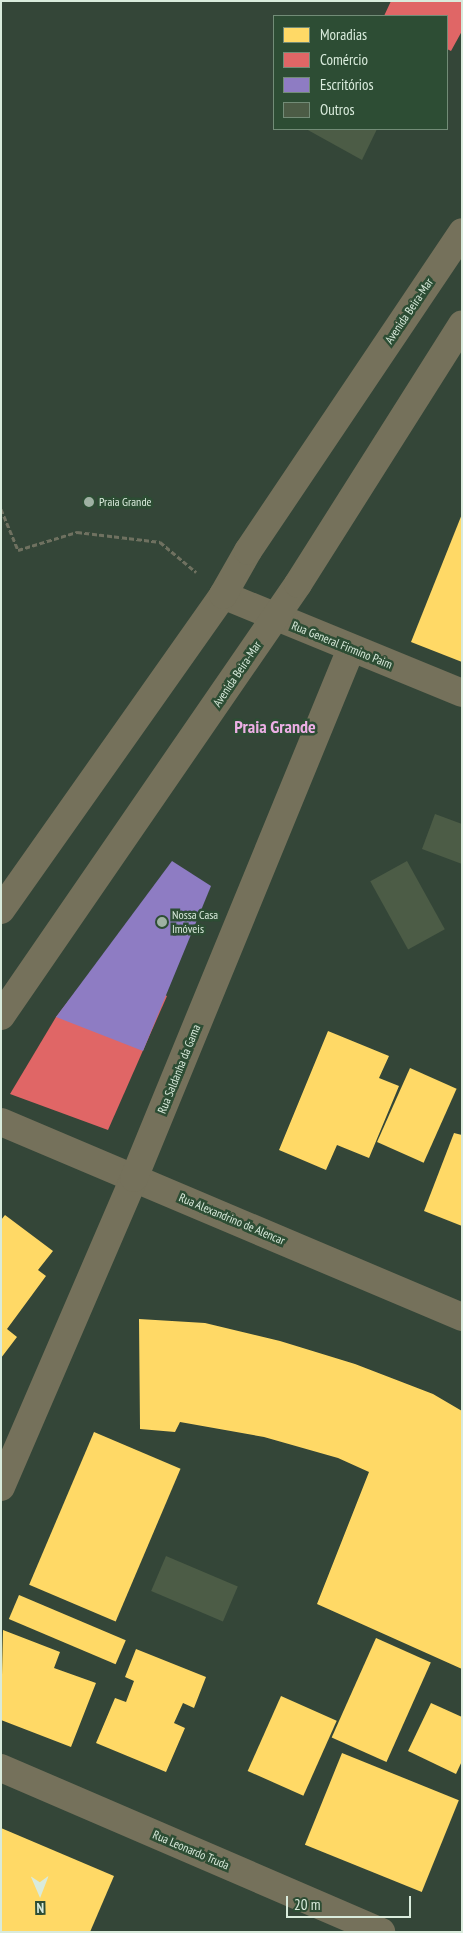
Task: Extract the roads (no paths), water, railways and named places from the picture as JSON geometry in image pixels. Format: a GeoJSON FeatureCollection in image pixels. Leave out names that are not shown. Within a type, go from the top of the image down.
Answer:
{"type":"FeatureCollection","features":[{"type":"Feature","properties":{"kind":"street","name":"Avenida Beira-Mar"},"geometry":{"type":"LineString","coordinates":[[1,910],[223,595],[248,552],[462,232]]}},
{"type":"Feature","properties":{"kind":"street","name":"Avenida Beira-Mar"},"geometry":{"type":"LineString","coordinates":[[1,1016],[275,618],[462,325]]}},
{"type":"Feature","properties":{"kind":"street","name":"Rua General Firmino Paim"},"geometry":{"type":"LineString","coordinates":[[223,595],[351,650],[462,693]]}},
{"type":"Feature","properties":{"kind":"street","name":"Rua Saldanha da Gama"},"geometry":{"type":"LineString","coordinates":[[1,1487],[134,1178],[351,650]]}},
{"type":"Feature","properties":{"kind":"street","name":"Rua Alexandrino de Alencar"},"geometry":{"type":"LineString","coordinates":[[1,1122],[462,1317]]}},
{"type":"Feature","properties":{"kind":"street","name":"Rua Leonardo Truda"},"geometry":{"type":"LineString","coordinates":[[1,1768],[380,1932]]}},
{"type":"Feature","properties":{"kind":"place","name":"Praia Grande"},"geometry":{"type":"Point","coordinates":[89,502]}},
{"type":"Feature","properties":{"kind":"place","name":"Nossa Casa Imóveis"},"geometry":{"type":"Point","coordinates":[162,922]}},
{"type":"Feature","properties":{"kind":"district","name":"Praia Grande"},"geometry":{"type":"Point","coordinates":[275,727]}}]}
